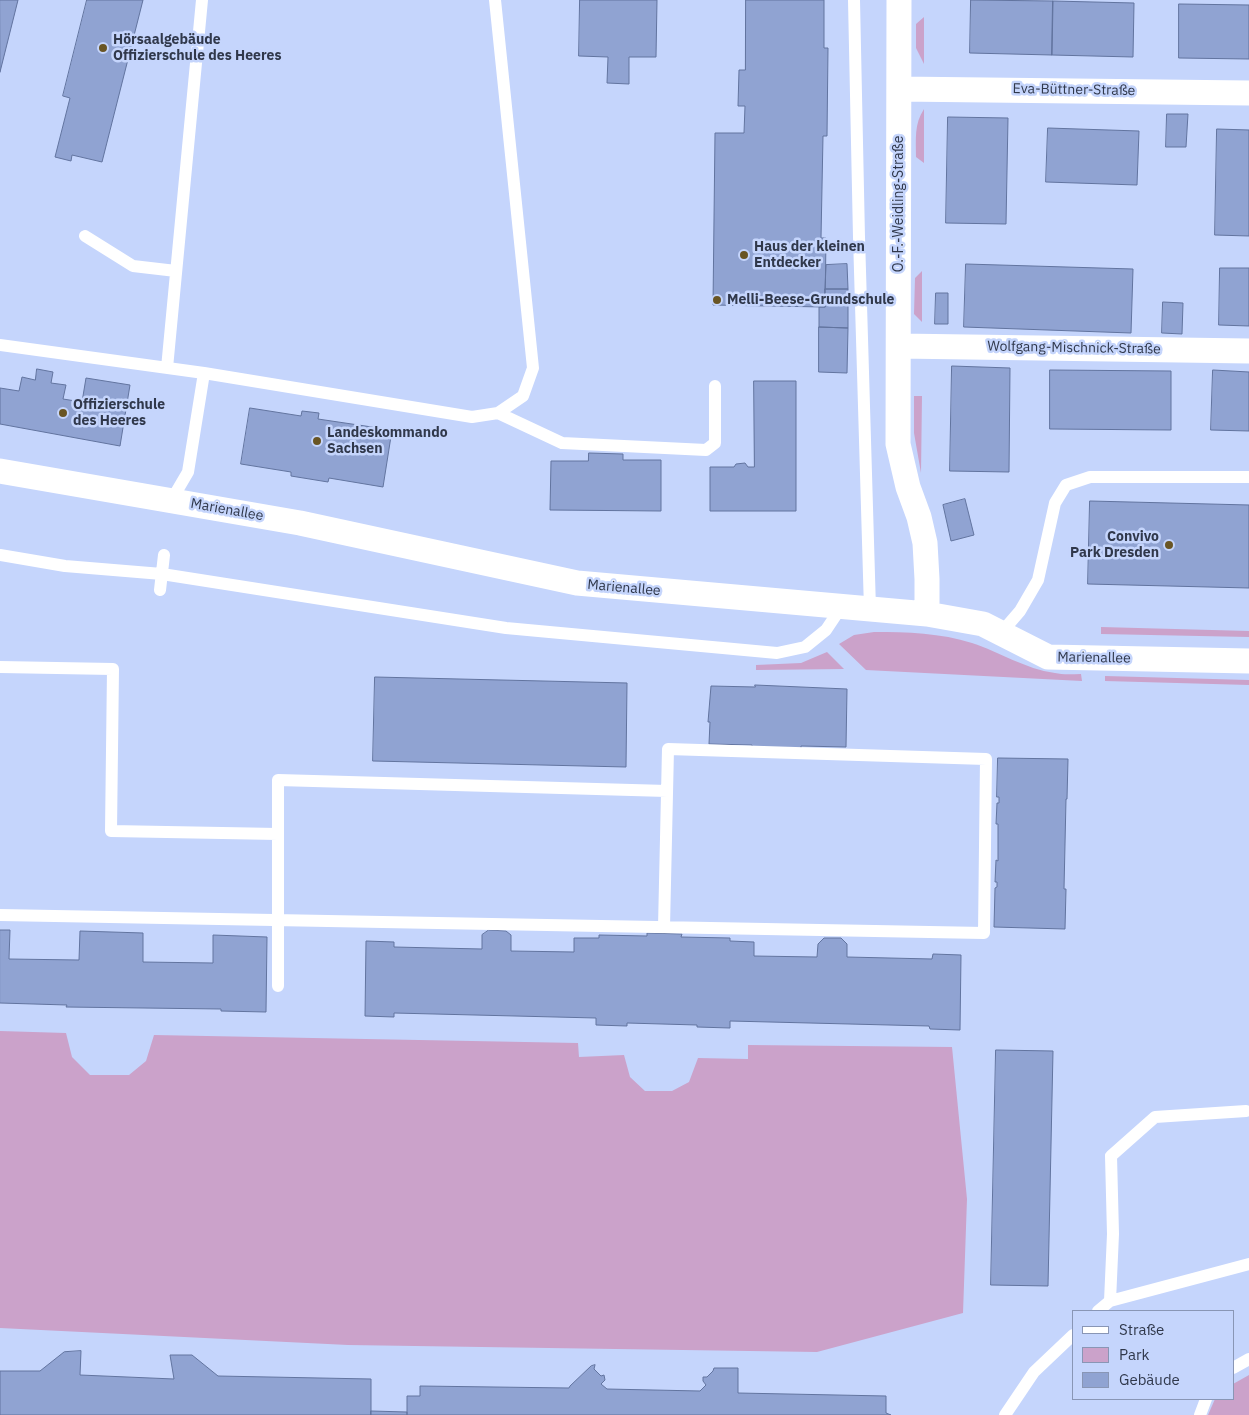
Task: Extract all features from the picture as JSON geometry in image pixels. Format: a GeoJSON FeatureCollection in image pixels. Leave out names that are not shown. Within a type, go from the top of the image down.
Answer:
{"type":"FeatureCollection","features":[{"type":"Feature","properties":{"kind":"street","name":"O.-F.-Weidling-Straße"},"geometry":{"type":"LineString","coordinates":[[899,0],[898,444],[908,487],[919,517],[924,544],[927,614]]}},
{"type":"Feature","properties":{"kind":"street","name":"Eva-Büttner-Straße"},"geometry":{"type":"LineString","coordinates":[[899,89],[1249,93]]}},
{"type":"Feature","properties":{"kind":"street","name":"Wolfgang-Mischnick-Straße"},"geometry":{"type":"LineString","coordinates":[[899,346],[1249,352]]}},
{"type":"Feature","properties":{"kind":"street","name":"Marienallee"},"geometry":{"type":"LineString","coordinates":[[0,472],[300,523],[577,584],[927,614],[983,624],[1048,657],[1249,661]]}},
{"type":"Feature","properties":{"kind":"lane"},"geometry":{"type":"LineString","coordinates":[[167,368],[202,0]]}},
{"type":"Feature","properties":{"kind":"lane"},"geometry":{"type":"LineString","coordinates":[[495,0],[533,368],[523,396],[498,414]]}},
{"type":"Feature","properties":{"kind":"lane"},"geometry":{"type":"LineString","coordinates":[[854,0],[870,609]]}},
{"type":"Feature","properties":{"kind":"lane"},"geometry":{"type":"LineString","coordinates":[[85,236],[133,266],[176,272]]}},
{"type":"Feature","properties":{"kind":"lane"},"geometry":{"type":"LineString","coordinates":[[0,345],[204,373],[472,416],[498,414],[562,443],[706,450],[715,443],[715,386]]}},
{"type":"Feature","properties":{"kind":"lane"},"geometry":{"type":"LineString","coordinates":[[171,501],[188,472],[204,373]]}},
{"type":"Feature","properties":{"kind":"lane"},"geometry":{"type":"LineString","coordinates":[[1001,634],[1020,611],[1038,580],[1055,503],[1066,485],[1090,477],[1249,477]]}},
{"type":"Feature","properties":{"kind":"lane"},"geometry":{"type":"LineString","coordinates":[[0,555],[64,566],[162,574],[506,628],[777,653],[805,647],[826,630],[842,606]]}},
{"type":"Feature","properties":{"kind":"lane"},"geometry":{"type":"LineString","coordinates":[[160,590],[164,555]]}},
{"type":"Feature","properties":{"kind":"lane"},"geometry":{"type":"LineString","coordinates":[[0,667],[113,669],[111,831],[278,834]]}},
{"type":"Feature","properties":{"kind":"lane"},"geometry":{"type":"LineString","coordinates":[[0,914],[278,920],[984,933],[986,759],[668,750],[664,927]]}},
{"type":"Feature","properties":{"kind":"lane"},"geometry":{"type":"LineString","coordinates":[[278,986],[278,780],[667,792]]}},
{"type":"Feature","properties":{"kind":"lane"},"geometry":{"type":"LineString","coordinates":[[1110,1301],[1113,1234],[1111,1156],[1156,1117],[1246,1111]]}},
{"type":"Feature","properties":{"kind":"lane"},"geometry":{"type":"LineString","coordinates":[[1099,1310],[1110,1301],[1249,1264]]}},
{"type":"Feature","properties":{"kind":"lane"},"geometry":{"type":"LineString","coordinates":[[1005,1415],[1034,1372],[1072,1336]]}},
{"type":"Feature","properties":{"kind":"lane"},"geometry":{"type":"LineString","coordinates":[[1234,1367],[1249,1359]]}},
{"type":"Feature","properties":{"kind":"lane"},"geometry":{"type":"LineString","coordinates":[[1200,1415],[1206,1400]]}},
{"type":"Feature","properties":{"kind":"green space"},"geometry":{"type":"Polygon","coordinates":[[[924,17],[924,64],[916,48],[916,24],[924,17]]]}},
{"type":"Feature","properties":{"kind":"green space"},"geometry":{"type":"Polygon","coordinates":[[[924,109],[924,163],[916,157],[916,132],[924,109]]]}},
{"type":"Feature","properties":{"kind":"green space"},"geometry":{"type":"Polygon","coordinates":[[[922,271],[922,322],[914,314],[915,278],[922,271]]]}},
{"type":"Feature","properties":{"kind":"green space"},"geometry":{"type":"Polygon","coordinates":[[[914,396],[922,396],[921,473],[914,433],[914,396]]]}},
{"type":"Feature","properties":{"kind":"green space"},"geometry":{"type":"Polygon","coordinates":[[[1101,627],[1249,631],[1249,637],[1101,634],[1101,627]]]}},
{"type":"Feature","properties":{"kind":"green space"},"geometry":{"type":"Polygon","coordinates":[[[874,632],[899,632],[948,637],[972,643],[1033,668],[1061,674],[1081,674],[1082,681],[866,670],[839,644],[854,635],[874,632]]]}},
{"type":"Feature","properties":{"kind":"green space"},"geometry":{"type":"Polygon","coordinates":[[[827,652],[844,669],[756,670],[756,665],[801,663],[827,652]]]}},
{"type":"Feature","properties":{"kind":"green space"},"geometry":{"type":"Polygon","coordinates":[[[1105,676],[1249,680],[1249,685],[1105,681],[1105,676]]]}},
{"type":"Feature","properties":{"kind":"green space"},"geometry":{"type":"Polygon","coordinates":[[[0,1031],[66,1033],[72,1057],[90,1075],[129,1075],[146,1061],[154,1035],[578,1043],[579,1057],[624,1055],[630,1077],[645,1091],[672,1091],[689,1082],[698,1058],[748,1059],[748,1045],[952,1047],[967,1199],[963,1313],[817,1352],[348,1345],[0,1328],[0,1031]]]}},
{"type":"Feature","properties":{"kind":"green space"},"geometry":{"type":"Polygon","coordinates":[[[1249,1375],[1249,1415],[1208,1415],[1215,1400],[1234,1400],[1234,1383],[1249,1375]]]}},
{"type":"Feature","properties":{"kind":"building"},"geometry":{"type":"Polygon","coordinates":[[[0,0],[18,0],[0,72],[0,0]]]}},
{"type":"Feature","properties":{"kind":"building","name":"Hörsaalgebäude Offizierschule des Heeres"},"geometry":{"type":"Polygon","coordinates":[[[87,0],[143,0],[102,162],[72,155],[71,161],[55,157],[70,98],[63,96],[87,0]]]}},
{"type":"Feature","properties":{"kind":"building"},"geometry":{"type":"Polygon","coordinates":[[[580,0],[657,0],[656,57],[629,57],[629,84],[607,83],[608,57],[579,56],[580,0]]]}},
{"type":"Feature","properties":{"kind":"building"},"geometry":{"type":"Polygon","coordinates":[[[746,0],[824,0],[824,48],[828,48],[827,136],[823,136],[821,238],[826,238],[825,307],[713,305],[715,133],[744,133],[745,106],[738,106],[739,70],[745,70],[746,0]]]}},
{"type":"Feature","properties":{"kind":"building"},"geometry":{"type":"Polygon","coordinates":[[[971,0],[1053,1],[1052,55],[970,53],[971,0]]]}},
{"type":"Feature","properties":{"kind":"building"},"geometry":{"type":"Polygon","coordinates":[[[1053,1],[1134,3],[1133,57],[1052,55],[1053,1]]]}},
{"type":"Feature","properties":{"kind":"building"},"geometry":{"type":"Polygon","coordinates":[[[1179,4],[1249,5],[1249,59],[1179,58],[1179,4]]]}},
{"type":"Feature","properties":{"kind":"building"},"geometry":{"type":"Polygon","coordinates":[[[1167,114],[1188,114],[1186,147],[1166,147],[1167,114]]]}},
{"type":"Feature","properties":{"kind":"building"},"geometry":{"type":"Polygon","coordinates":[[[948,117],[1008,118],[1006,224],[946,223],[948,117]]]}},
{"type":"Feature","properties":{"kind":"building"},"geometry":{"type":"Polygon","coordinates":[[[1048,128],[1139,131],[1137,185],[1046,182],[1048,128]]]}},
{"type":"Feature","properties":{"kind":"building"},"geometry":{"type":"Polygon","coordinates":[[[1217,129],[1249,130],[1249,236],[1215,235],[1217,129]]]}},
{"type":"Feature","properties":{"kind":"building"},"geometry":{"type":"Polygon","coordinates":[[[847,264],[848,289],[825,289],[826,265],[847,264]]]}},
{"type":"Feature","properties":{"kind":"building"},"geometry":{"type":"Polygon","coordinates":[[[966,264],[1133,269],[1131,333],[964,327],[966,264]]]}},
{"type":"Feature","properties":{"kind":"building"},"geometry":{"type":"Polygon","coordinates":[[[1220,268],[1249,268],[1249,326],[1219,325],[1220,268]]]}},
{"type":"Feature","properties":{"kind":"building"},"geometry":{"type":"Polygon","coordinates":[[[825,289],[848,289],[848,328],[819,327],[819,307],[825,307],[825,289]]]}},
{"type":"Feature","properties":{"kind":"building"},"geometry":{"type":"Polygon","coordinates":[[[936,293],[948,293],[948,324],[935,324],[936,293]]]}},
{"type":"Feature","properties":{"kind":"building"},"geometry":{"type":"Polygon","coordinates":[[[1163,302],[1183,303],[1182,334],[1162,333],[1163,302]]]}},
{"type":"Feature","properties":{"kind":"building"},"geometry":{"type":"Polygon","coordinates":[[[819,327],[848,328],[847,373],[819,372],[819,327]]]}},
{"type":"Feature","properties":{"kind":"building"},"geometry":{"type":"Polygon","coordinates":[[[952,366],[1010,368],[1009,472],[950,471],[952,366]]]}},
{"type":"Feature","properties":{"kind":"building","name":"Offizierschule des Heeres"},"geometry":{"type":"Polygon","coordinates":[[[37,369],[53,372],[51,383],[66,385],[63,399],[82,402],[86,378],[130,385],[120,446],[0,424],[0,388],[19,391],[22,377],[35,380],[37,369]]]}},
{"type":"Feature","properties":{"kind":"building"},"geometry":{"type":"Polygon","coordinates":[[[1050,370],[1171,371],[1171,430],[1050,429],[1050,370]]]}},
{"type":"Feature","properties":{"kind":"building"},"geometry":{"type":"Polygon","coordinates":[[[1213,370],[1249,372],[1249,431],[1211,430],[1213,370]]]}},
{"type":"Feature","properties":{"kind":"building"},"geometry":{"type":"Polygon","coordinates":[[[754,381],[796,381],[796,511],[710,511],[710,467],[734,467],[736,464],[745,463],[748,467],[754,467],[754,381]]]}},
{"type":"Feature","properties":{"kind":"building","name":"Landeskommando Sachsen"},"geometry":{"type":"Polygon","coordinates":[[[250,408],[301,416],[302,411],[319,413],[318,419],[392,430],[383,487],[329,478],[328,482],[291,476],[291,472],[241,464],[250,408]]]}},
{"type":"Feature","properties":{"kind":"building"},"geometry":{"type":"Polygon","coordinates":[[[589,453],[623,454],[623,460],[661,460],[661,511],[550,510],[551,461],[588,461],[589,453]]]}},
{"type":"Feature","properties":{"kind":"building"},"geometry":{"type":"Polygon","coordinates":[[[965,499],[974,535],[951,541],[943,505],[965,499]]]}},
{"type":"Feature","properties":{"kind":"building","name":"Convivo Park Dresden"},"geometry":{"type":"Polygon","coordinates":[[[1090,501],[1249,505],[1249,588],[1088,584],[1090,501]]]}},
{"type":"Feature","properties":{"kind":"building"},"geometry":{"type":"Polygon","coordinates":[[[375,677],[627,683],[626,767],[373,761],[375,677]]]}},
{"type":"Feature","properties":{"kind":"building"},"geometry":{"type":"Polygon","coordinates":[[[755,685],[847,689],[846,747],[801,746],[801,749],[752,748],[752,745],[709,744],[710,722],[708,722],[711,686],[755,687],[755,685]]]}},
{"type":"Feature","properties":{"kind":"building"},"geometry":{"type":"Polygon","coordinates":[[[998,758],[1068,759],[1064,889],[1066,889],[1065,929],[994,927],[995,888],[997,887],[997,882],[995,882],[996,860],[998,861],[998,824],[996,824],[997,803],[999,803],[999,797],[997,797],[998,758]]]}},
{"type":"Feature","properties":{"kind":"building"},"geometry":{"type":"Polygon","coordinates":[[[0,930],[10,930],[9,959],[79,960],[80,931],[143,933],[143,962],[213,963],[213,935],[267,937],[266,1012],[221,1011],[221,1009],[66,1007],[67,1005],[0,1003],[0,930]]]}},
{"type":"Feature","properties":{"kind":"building"},"geometry":{"type":"Polygon","coordinates":[[[489,930],[506,931],[511,935],[511,951],[574,952],[574,938],[599,938],[599,935],[647,936],[647,933],[682,934],[681,937],[730,938],[730,941],[754,942],[754,956],[817,957],[818,944],[824,938],[841,938],[847,944],[847,957],[932,959],[933,954],[961,955],[960,1030],[930,1029],[929,1026],[730,1021],[730,1028],[627,1023],[627,1026],[596,1025],[596,1018],[394,1013],[394,1017],[365,1016],[366,941],[394,942],[394,947],[482,949],[482,935],[489,930]]]}},
{"type":"Feature","properties":{"kind":"building"},"geometry":{"type":"Polygon","coordinates":[[[996,1050],[1053,1051],[1048,1286],[991,1285],[996,1050]]]}},
{"type":"Feature","properties":{"kind":"building"},"geometry":{"type":"Polygon","coordinates":[[[81,1351],[80,1375],[174,1379],[170,1355],[192,1355],[218,1376],[371,1379],[371,1415],[0,1415],[0,1371],[40,1371],[64,1352],[81,1351]]]}},
{"type":"Feature","properties":{"kind":"building"},"geometry":{"type":"Polygon","coordinates":[[[595,1365],[594,1369],[601,1376],[604,1375],[605,1380],[601,1384],[607,1389],[700,1391],[706,1385],[703,1377],[707,1377],[714,1368],[738,1368],[738,1393],[886,1396],[886,1413],[891,1415],[407,1415],[407,1396],[420,1396],[420,1386],[569,1388],[591,1366],[595,1365]]]}},
{"type":"Feature","properties":{"kind":"building"},"geometry":{"type":"Polygon","coordinates":[[[371,1411],[407,1412],[407,1415],[371,1415],[371,1411]]]}},
{"type":"Feature","properties":{"kind":"place","name":"Hörsaalgebäude Offizierschule des Heeres"},"geometry":{"type":"Point","coordinates":[103,48]}},
{"type":"Feature","properties":{"kind":"place","name":"Haus der kleinen Entdecker"},"geometry":{"type":"Point","coordinates":[744,255]}},
{"type":"Feature","properties":{"kind":"place","name":"Melli-Beese-Grundschule"},"geometry":{"type":"Point","coordinates":[717,300]}},
{"type":"Feature","properties":{"kind":"place","name":"Offizierschule des Heeres"},"geometry":{"type":"Point","coordinates":[63,413]}},
{"type":"Feature","properties":{"kind":"place","name":"Landeskommando Sachsen"},"geometry":{"type":"Point","coordinates":[317,441]}},
{"type":"Feature","properties":{"kind":"place","name":"Convivo Park Dresden"},"geometry":{"type":"Point","coordinates":[1169,545]}}]}
